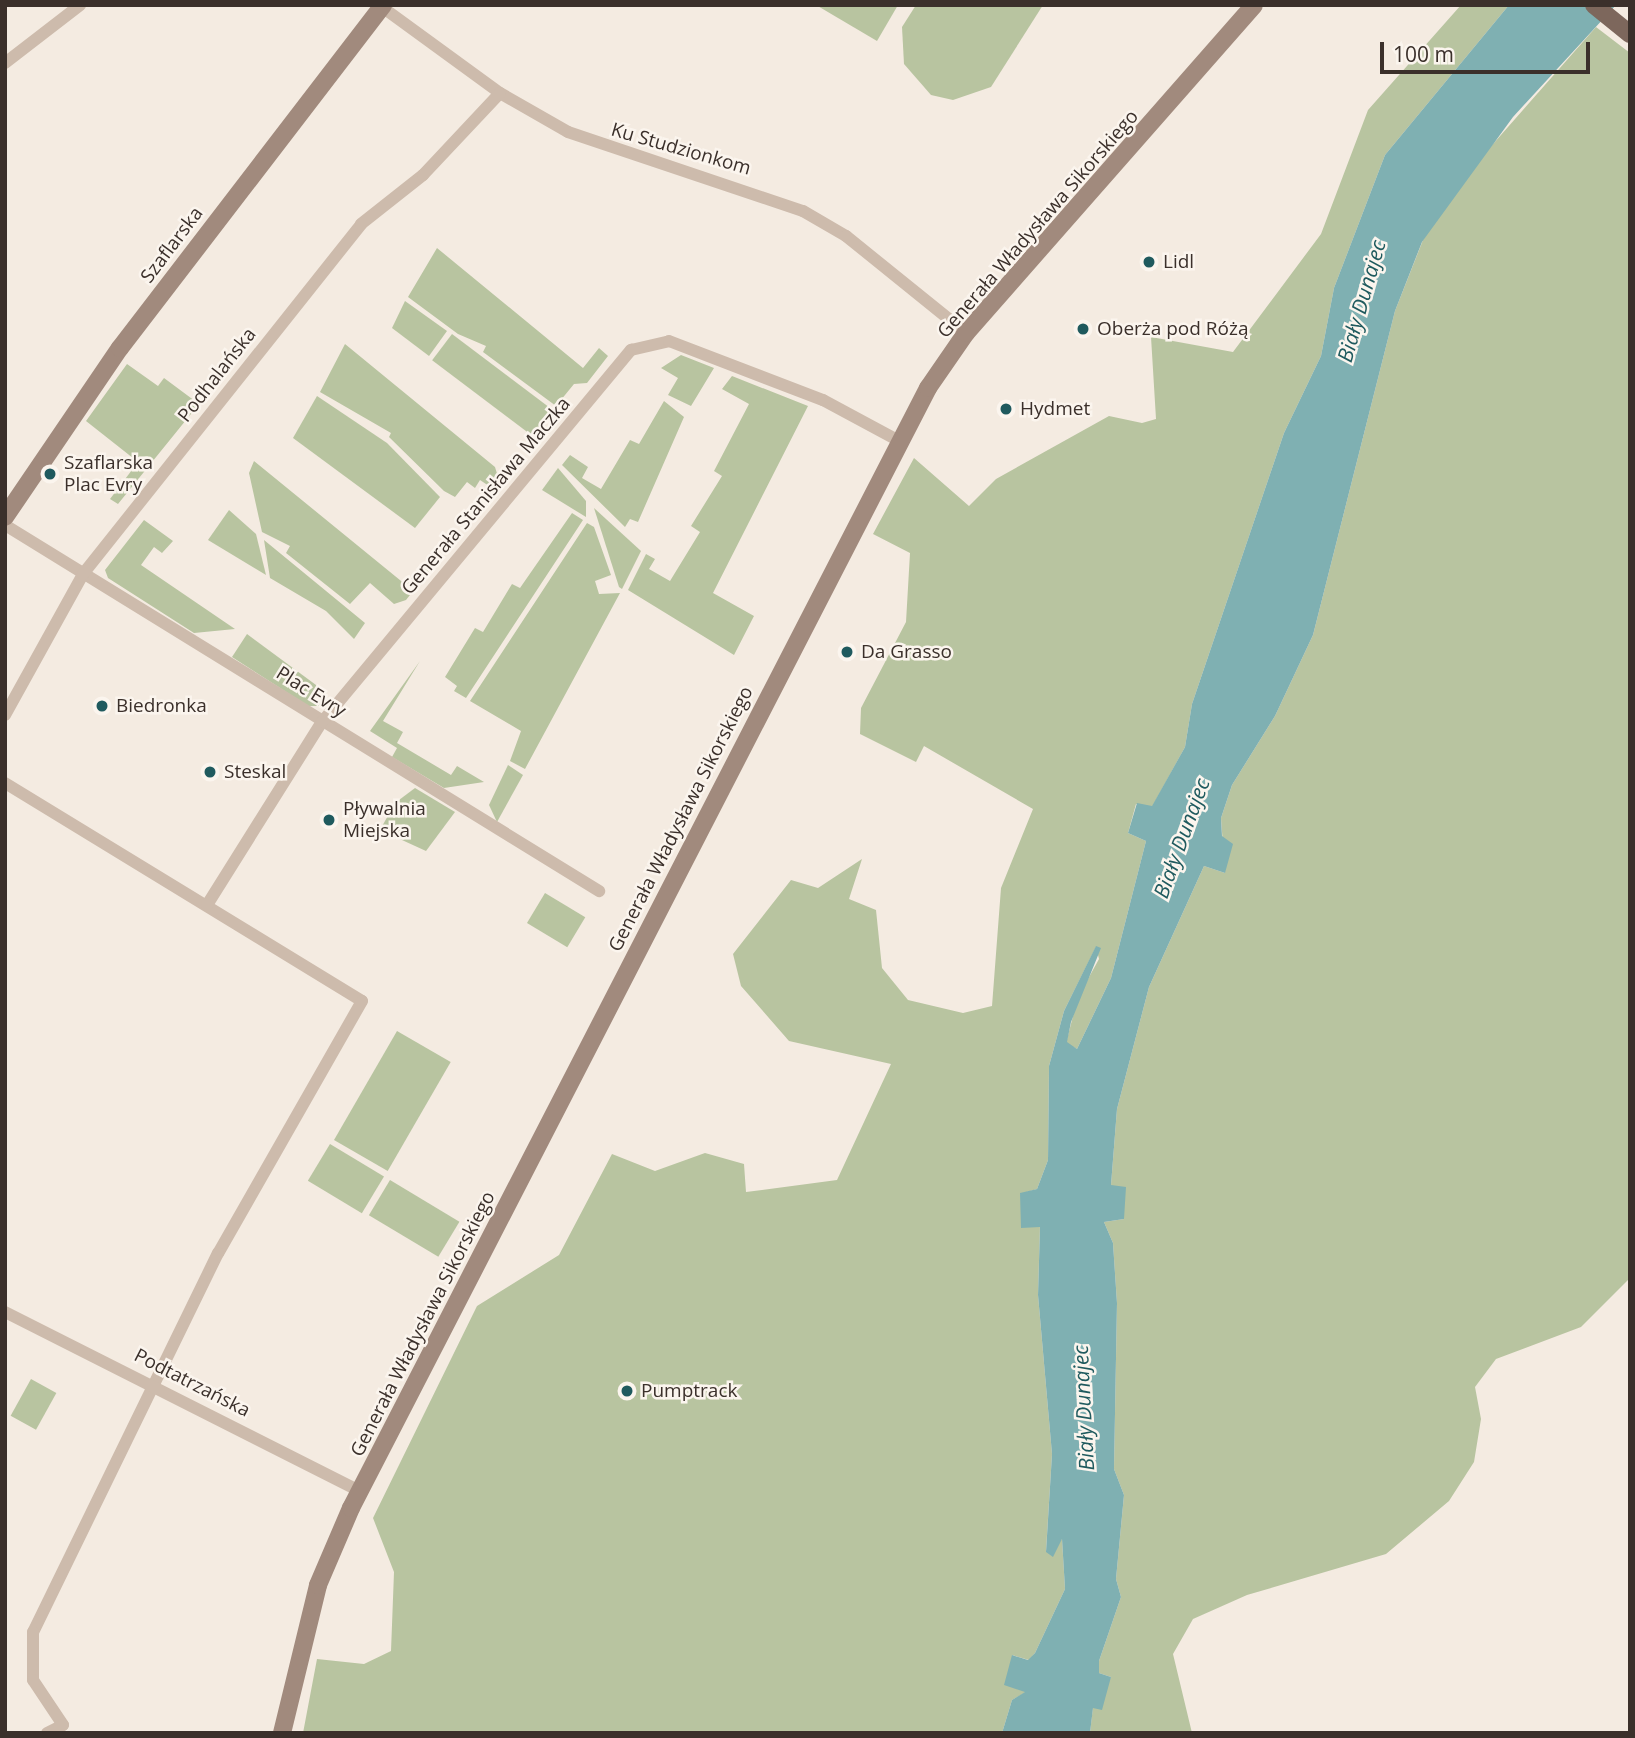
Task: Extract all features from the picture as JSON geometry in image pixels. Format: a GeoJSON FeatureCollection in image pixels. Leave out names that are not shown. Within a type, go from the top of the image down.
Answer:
{"type":"FeatureCollection","features":[{"type":"Feature","properties":{"kind":"main road"},"geometry":{"type":"LineString","coordinates":[[1594,5],[1630,34]]}},
{"type":"Feature","properties":{"kind":"street"},"geometry":{"type":"LineString","coordinates":[[5,63],[80,5]]}},
{"type":"Feature","properties":{"kind":"street","name":"Generała Władysława Sikorskiego"},"geometry":{"type":"LineString","coordinates":[[282,1733],[318,1586],[360,1491],[899,441],[966,333],[1254,5]]}},
{"type":"Feature","properties":{"kind":"street","name":"Ku Studzionkom"},"geometry":{"type":"LineString","coordinates":[[383,6],[499,93],[607,149],[735,184],[803,211],[846,236],[966,333]]}},
{"type":"Feature","properties":{"kind":"street","name":"Szaflarska"},"geometry":{"type":"LineString","coordinates":[[5,517],[128,338],[383,6]]}},
{"type":"Feature","properties":{"kind":"street","name":"Podhalańska"},"geometry":{"type":"LineString","coordinates":[[5,715],[83,574],[361,224],[423,175],[499,93]]}},
{"type":"Feature","properties":{"kind":"street","name":"Generała Stanisława Maczka"},"geometry":{"type":"LineString","coordinates":[[206,905],[322,722],[631,351],[669,341],[823,400],[899,441]]}},
{"type":"Feature","properties":{"kind":"street","name":"Plac Evry"},"geometry":{"type":"LineString","coordinates":[[5,525],[598,891]]}},
{"type":"Feature","properties":{"kind":"street"},"geometry":{"type":"LineString","coordinates":[[5,782],[362,1001],[218,1253],[157,1387],[33,1632],[33,1680],[63,1725],[47,1733]]}},
{"type":"Feature","properties":{"kind":"street","name":"Podtatrzańska"},"geometry":{"type":"LineString","coordinates":[[5,1312],[360,1491]]}},
{"type":"Feature","properties":{"kind":"green space"},"geometry":{"type":"Polygon","coordinates":[[[816,5],[898,5],[877,41],[816,5]]]}},
{"type":"Feature","properties":{"kind":"green space"},"geometry":{"type":"Polygon","coordinates":[[[916,5],[1043,5],[991,87],[953,100],[931,95],[904,64],[902,27],[916,5]]]}},
{"type":"Feature","properties":{"kind":"green space"},"geometry":{"type":"Polygon","coordinates":[[[1461,5],[1509,5],[1385,155],[1334,288],[1321,356],[1284,433],[1192,704],[1185,747],[1152,807],[1136,804],[1128,833],[1146,841],[1111,978],[1077,1049],[1066,1043],[1078,997],[1099,959],[1096,947],[1064,1011],[1049,1066],[1048,1160],[1037,1189],[1020,1194],[1040,1226],[1038,1295],[1052,1454],[1046,1551],[1062,1539],[1065,1589],[1035,1653],[1029,1660],[1012,1655],[1026,1692],[1012,1700],[1002,1733],[303,1733],[317,1659],[364,1664],[391,1651],[394,1572],[373,1518],[477,1306],[559,1255],[612,1154],[655,1171],[705,1153],[744,1164],[746,1192],[837,1180],[891,1064],[789,1041],[741,986],[733,954],[791,880],[818,888],[862,859],[849,899],[876,910],[882,968],[908,1000],[963,1013],[992,1006],[1001,888],[1033,809],[924,746],[916,762],[860,734],[861,708],[906,622],[910,553],[873,534],[914,458],[969,506],[996,479],[1109,416],[1142,423],[1156,419],[1151,337],[1233,352],[1321,234],[1368,110],[1461,5]]]}},
{"type":"Feature","properties":{"kind":"green space"},"geometry":{"type":"Polygon","coordinates":[[[1596,27],[1630,53],[1630,1278],[1581,1327],[1496,1359],[1475,1387],[1481,1419],[1474,1462],[1449,1501],[1386,1554],[1247,1595],[1193,1619],[1173,1654],[1192,1733],[1090,1733],[1093,1707],[1111,1677],[1099,1673],[1099,1661],[1121,1597],[1116,1579],[1124,1495],[1114,1469],[1117,1303],[1113,1243],[1104,1222],[1124,1219],[1111,1185],[1117,1109],[1149,987],[1204,866],[1225,873],[1221,818],[1232,785],[1275,716],[1313,635],[1395,311],[1423,240],[1457,185],[1596,27]]]}},
{"type":"Feature","properties":{"kind":"green space"},"geometry":{"type":"Polygon","coordinates":[[[437,248],[583,368],[599,348],[608,356],[587,383],[574,384],[556,406],[483,352],[486,346],[458,334],[408,297],[437,248]]]}},
{"type":"Feature","properties":{"kind":"green space"},"geometry":{"type":"Polygon","coordinates":[[[405,301],[447,331],[429,356],[392,328],[405,301]]]}},
{"type":"Feature","properties":{"kind":"green space"},"geometry":{"type":"Polygon","coordinates":[[[452,334],[553,410],[534,437],[432,360],[452,334]]]}},
{"type":"Feature","properties":{"kind":"green space"},"geometry":{"type":"Polygon","coordinates":[[[345,344],[495,467],[498,477],[489,486],[480,480],[475,488],[467,482],[455,497],[444,491],[389,437],[391,433],[320,392],[345,344]]]}},
{"type":"Feature","properties":{"kind":"green space"},"geometry":{"type":"Polygon","coordinates":[[[681,355],[714,368],[691,406],[668,395],[678,378],[661,368],[681,355]]]}},
{"type":"Feature","properties":{"kind":"green space"},"geometry":{"type":"Polygon","coordinates":[[[127,364],[158,386],[164,378],[199,404],[118,504],[110,499],[138,462],[86,421],[127,364]]]}},
{"type":"Feature","properties":{"kind":"green space"},"geometry":{"type":"Polygon","coordinates":[[[732,376],[808,406],[713,593],[754,616],[734,655],[628,590],[646,554],[655,559],[649,569],[670,581],[700,532],[691,526],[722,476],[714,471],[749,404],[722,389],[732,376]]]}},
{"type":"Feature","properties":{"kind":"green space"},"geometry":{"type":"Polygon","coordinates":[[[317,396],[387,443],[440,497],[415,528],[293,438],[317,396]]]}},
{"type":"Feature","properties":{"kind":"green space"},"geometry":{"type":"Polygon","coordinates":[[[664,401],[684,417],[638,522],[630,519],[625,527],[562,465],[570,455],[588,467],[582,478],[601,489],[630,440],[639,444],[664,401]]]}},
{"type":"Feature","properties":{"kind":"green space"},"geometry":{"type":"Polygon","coordinates":[[[254,461],[406,585],[421,566],[429,571],[406,600],[394,604],[370,583],[350,604],[286,553],[290,546],[262,532],[249,473],[254,461]]]}},
{"type":"Feature","properties":{"kind":"green space"},"geometry":{"type":"Polygon","coordinates":[[[558,468],[586,501],[586,517],[542,490],[558,468]]]}},
{"type":"Feature","properties":{"kind":"green space"},"geometry":{"type":"Polygon","coordinates":[[[594,508],[641,551],[622,589],[619,587],[594,508]]]}},
{"type":"Feature","properties":{"kind":"green space"},"geometry":{"type":"Polygon","coordinates":[[[229,510],[256,534],[266,575],[208,540],[229,510]]]}},
{"type":"Feature","properties":{"kind":"green space"},"geometry":{"type":"Polygon","coordinates":[[[572,513],[583,520],[466,698],[454,691],[457,686],[445,677],[475,628],[483,632],[512,584],[520,588],[572,513]]]}},
{"type":"Feature","properties":{"kind":"green space"},"geometry":{"type":"Polygon","coordinates":[[[144,520],[173,541],[162,553],[154,547],[141,565],[235,629],[194,633],[108,578],[105,570],[144,520]]]}},
{"type":"Feature","properties":{"kind":"green space"},"geometry":{"type":"Polygon","coordinates":[[[587,523],[594,527],[611,575],[595,581],[599,594],[620,593],[525,769],[510,761],[521,731],[470,701],[587,523]]]}},
{"type":"Feature","properties":{"kind":"green space"},"geometry":{"type":"Polygon","coordinates":[[[264,540],[365,623],[354,639],[326,611],[270,578],[264,540]]]}},
{"type":"Feature","properties":{"kind":"green space"},"geometry":{"type":"Polygon","coordinates":[[[247,634],[316,685],[326,699],[321,706],[308,706],[232,657],[247,634]]]}},
{"type":"Feature","properties":{"kind":"green space"},"geometry":{"type":"Polygon","coordinates":[[[420,661],[383,721],[403,732],[397,743],[451,775],[457,766],[484,782],[444,788],[392,757],[397,748],[370,731],[420,661]]]}},
{"type":"Feature","properties":{"kind":"green space"},"geometry":{"type":"Polygon","coordinates":[[[508,765],[523,775],[497,822],[489,805],[508,765]]]}},
{"type":"Feature","properties":{"kind":"green space"},"geometry":{"type":"Polygon","coordinates":[[[415,788],[455,812],[426,851],[380,830],[395,803],[415,788]]]}},
{"type":"Feature","properties":{"kind":"green space"},"geometry":{"type":"Polygon","coordinates":[[[545,893],[585,917],[567,947],[527,923],[545,893]]]}},
{"type":"Feature","properties":{"kind":"green space"},"geometry":{"type":"Polygon","coordinates":[[[397,1031],[451,1062],[388,1171],[334,1140],[397,1031]]]}},
{"type":"Feature","properties":{"kind":"green space"},"geometry":{"type":"Polygon","coordinates":[[[330,1144],[384,1176],[362,1213],[308,1181],[330,1144]]]}},
{"type":"Feature","properties":{"kind":"green space"},"geometry":{"type":"Polygon","coordinates":[[[390,1180],[459,1222],[438,1257],[369,1215],[390,1180]]]}},
{"type":"Feature","properties":{"kind":"green space"},"geometry":{"type":"Polygon","coordinates":[[[31,1379],[56,1393],[36,1430],[11,1416],[31,1379]]]}},
{"type":"Feature","properties":{"kind":"water","name":"Biały Dunajec"},"geometry":{"type":"Polygon","coordinates":[[[1509,5],[1616,5],[1513,117],[1422,242],[1395,311],[1313,635],[1275,716],[1232,785],[1221,818],[1222,836],[1233,844],[1225,873],[1204,866],[1149,987],[1117,1109],[1111,1185],[1126,1187],[1124,1219],[1104,1222],[1113,1243],[1117,1303],[1114,1469],[1124,1495],[1116,1579],[1121,1597],[1099,1661],[1099,1673],[1111,1677],[1102,1710],[1093,1708],[1090,1733],[1002,1733],[1012,1700],[1025,1692],[1004,1685],[1012,1655],[1028,1660],[1035,1653],[1065,1589],[1062,1539],[1053,1557],[1046,1552],[1052,1454],[1038,1295],[1040,1227],[1021,1228],[1020,1193],[1037,1189],[1048,1160],[1049,1066],[1064,1011],[1096,946],[1101,948],[1071,1022],[1067,1042],[1077,1049],[1111,978],[1146,841],[1128,833],[1137,803],[1152,806],[1185,747],[1192,704],[1284,433],[1321,356],[1334,288],[1385,155],[1509,5]]]}},
{"type":"Feature","properties":{"kind":"place","name":"Lidl"},"geometry":{"type":"Point","coordinates":[1149,262]}},
{"type":"Feature","properties":{"kind":"place","name":"Oberża pod Różą"},"geometry":{"type":"Point","coordinates":[1083,329]}},
{"type":"Feature","properties":{"kind":"place","name":"Hydmet"},"geometry":{"type":"Point","coordinates":[1006,409]}},
{"type":"Feature","properties":{"kind":"place","name":"Szaflarska Plac Evry"},"geometry":{"type":"Point","coordinates":[50,474]}},
{"type":"Feature","properties":{"kind":"place","name":"Da Grasso"},"geometry":{"type":"Point","coordinates":[847,652]}},
{"type":"Feature","properties":{"kind":"place","name":"Biedronka"},"geometry":{"type":"Point","coordinates":[102,706]}},
{"type":"Feature","properties":{"kind":"place","name":"Steskal"},"geometry":{"type":"Point","coordinates":[210,772]}},
{"type":"Feature","properties":{"kind":"place","name":"Pływalnia Miejska"},"geometry":{"type":"Point","coordinates":[329,820]}},
{"type":"Feature","properties":{"kind":"place","name":"Pumptrack"},"geometry":{"type":"Point","coordinates":[627,1391]}}]}
